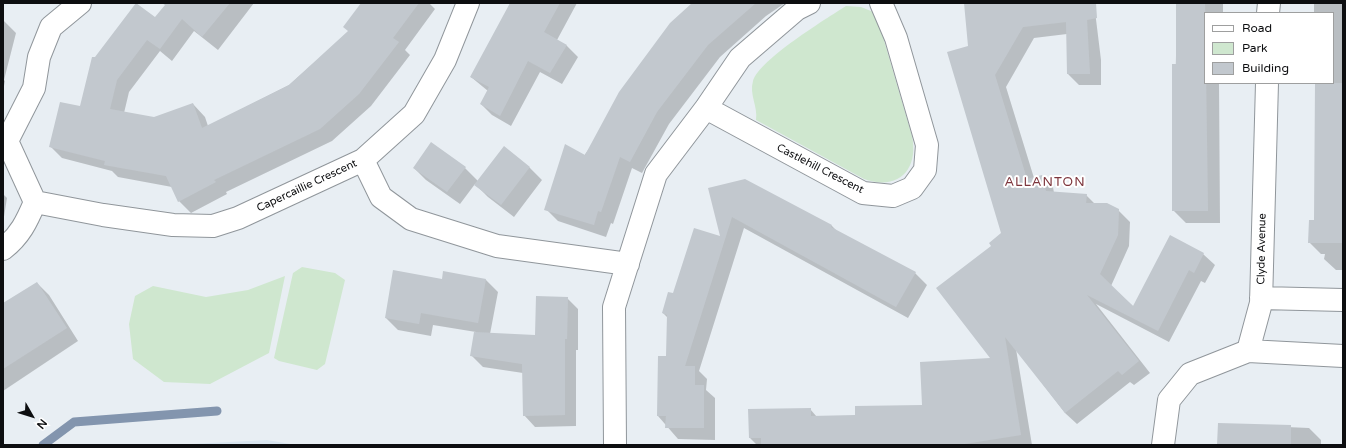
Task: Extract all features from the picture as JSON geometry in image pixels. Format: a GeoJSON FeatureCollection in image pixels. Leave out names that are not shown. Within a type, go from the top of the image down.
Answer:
{"type":"FeatureCollection","features":[{"type":"Feature","properties":{"kind":"street"},"geometry":{"type":"LineString","coordinates":[[3,249],[12,242],[23,229],[36,202],[5,140],[34,88],[39,57],[51,27],[79,3]]}},
{"type":"Feature","properties":{"kind":"street"},"geometry":{"type":"LineString","coordinates":[[364,160],[414,114],[445,60],[468,3]]}},
{"type":"Feature","properties":{"kind":"street"},"geometry":{"type":"LineString","coordinates":[[615,445],[614,307],[656,174],[706,108],[740,58],[797,9],[809,3]]}},
{"type":"Feature","properties":{"kind":"street","name":"Castlehill Crescent"},"geometry":{"type":"LineString","coordinates":[[706,108],[863,193],[893,196],[912,188],[925,170],[927,145],[896,38],[881,3]]}},
{"type":"Feature","properties":{"kind":"street","name":"Clyde Avenue"},"geometry":{"type":"LineString","coordinates":[[1248,351],[1261,298],[1267,84]]}},
{"type":"Feature","properties":{"kind":"street","name":"Capercaillie Crescent"},"geometry":{"type":"LineString","coordinates":[[36,202],[103,215],[173,225],[213,226],[238,218],[364,160],[381,197],[411,219],[497,246],[628,264]]}},
{"type":"Feature","properties":{"kind":"street"},"geometry":{"type":"LineString","coordinates":[[1261,298],[1343,300]]}},
{"type":"Feature","properties":{"kind":"street"},"geometry":{"type":"LineString","coordinates":[[1163,445],[1169,400],[1190,374],[1248,351],[1343,356]]}},
{"type":"Feature","properties":{"kind":"shaded area"},"geometry":{"type":"Polygon","coordinates":[[[267,440],[296,445],[173,445],[267,440]]]}},
{"type":"Feature","properties":{"kind":"green space"},"geometry":{"type":"Polygon","coordinates":[[[846,6],[861,7],[876,13],[912,136],[912,159],[909,168],[896,180],[876,182],[864,179],[756,120],[752,86],[758,72],[780,51],[846,6]]]}},
{"type":"Feature","properties":{"kind":"green space"},"geometry":{"type":"Polygon","coordinates":[[[302,267],[335,273],[345,280],[325,364],[317,370],[279,361],[274,358],[293,273],[302,267]]]}},
{"type":"Feature","properties":{"kind":"green space"},"geometry":{"type":"Polygon","coordinates":[[[285,276],[269,353],[210,384],[164,382],[133,359],[129,324],[135,296],[153,286],[206,297],[248,290],[285,276]]]}},
{"type":"Feature","properties":{"kind":"building"},"geometry":{"type":"Polygon","coordinates":[[[136,3],[155,17],[165,5],[162,3],[230,3],[202,37],[182,19],[160,49],[147,40],[117,80],[110,109],[154,117],[193,103],[202,128],[289,85],[348,31],[343,27],[361,3],[419,3],[393,38],[399,42],[359,94],[320,129],[214,180],[216,182],[178,202],[166,176],[104,165],[105,161],[49,147],[60,102],[80,106],[92,57],[95,57],[136,3]]]}},
{"type":"Feature","properties":{"kind":"building"},"geometry":{"type":"Polygon","coordinates":[[[510,3],[560,3],[544,32],[567,45],[550,73],[528,61],[500,116],[480,104],[489,87],[470,77],[510,3]]]}},
{"type":"Feature","properties":{"kind":"building"},"geometry":{"type":"Polygon","coordinates":[[[692,3],[756,3],[708,45],[657,112],[630,162],[620,157],[601,212],[598,211],[594,225],[544,210],[565,144],[585,155],[619,92],[670,23],[692,3]]]}},
{"type":"Feature","properties":{"kind":"building"},"geometry":{"type":"Polygon","coordinates":[[[964,3],[1096,3],[1097,18],[1087,20],[1090,74],[1067,74],[1066,22],[1023,27],[995,75],[1027,179],[1042,175],[1046,191],[1087,194],[1086,203],[1107,203],[1119,209],[1118,235],[1100,274],[1133,306],[1170,235],[1204,253],[1194,273],[1189,270],[1158,331],[1087,295],[1139,361],[1122,375],[1118,371],[1065,413],[1005,337],[1021,435],[958,445],[761,445],[761,438],[749,438],[748,409],[811,408],[811,416],[855,415],[855,406],[922,405],[920,362],[990,358],[936,288],[991,246],[989,243],[1001,233],[947,52],[968,46],[964,3]]]}},
{"type":"Feature","properties":{"kind":"building"},"geometry":{"type":"Polygon","coordinates":[[[1176,3],[1205,3],[1204,84],[1206,84],[1208,211],[1172,211],[1172,64],[1176,64],[1176,3]]]}},
{"type":"Feature","properties":{"kind":"building"},"geometry":{"type":"Polygon","coordinates":[[[1343,83],[1343,243],[1308,243],[1309,220],[1314,220],[1315,84],[1343,83]]]}},
{"type":"Feature","properties":{"kind":"building"},"geometry":{"type":"Polygon","coordinates":[[[431,142],[466,167],[447,192],[413,168],[431,142]]]}},
{"type":"Feature","properties":{"kind":"building"},"geometry":{"type":"Polygon","coordinates":[[[504,146],[530,167],[501,205],[474,185],[504,146]]]}},
{"type":"Feature","properties":{"kind":"building"},"geometry":{"type":"Polygon","coordinates":[[[745,179],[916,272],[896,307],[732,217],[685,366],[695,366],[695,385],[704,385],[704,428],[665,428],[666,416],[657,416],[658,356],[666,356],[667,315],[662,313],[668,292],[673,293],[694,228],[720,236],[708,188],[745,179]]]}},
{"type":"Feature","properties":{"kind":"building"},"geometry":{"type":"Polygon","coordinates":[[[393,270],[442,279],[443,271],[486,279],[478,323],[421,313],[419,324],[385,318],[393,270]]]}},
{"type":"Feature","properties":{"kind":"building"},"geometry":{"type":"Polygon","coordinates":[[[37,282],[67,328],[3,369],[3,303],[37,282]]]}},
{"type":"Feature","properties":{"kind":"building"},"geometry":{"type":"Polygon","coordinates":[[[536,296],[568,297],[567,339],[565,339],[565,415],[523,416],[522,364],[470,356],[474,332],[535,335],[536,296]]]}},
{"type":"Feature","properties":{"kind":"building"},"geometry":{"type":"Polygon","coordinates":[[[1218,423],[1291,425],[1291,445],[1217,445],[1218,423]]]}},
{"type":"Feature","properties":{"kind":"waterway"},"geometry":{"type":"LineString","coordinates":[[43,445],[74,422],[217,411]]}},
{"type":"Feature","properties":{"kind":"district","name":"ALLANTON"},"geometry":{"type":"Point","coordinates":[1045,183]}}]}
